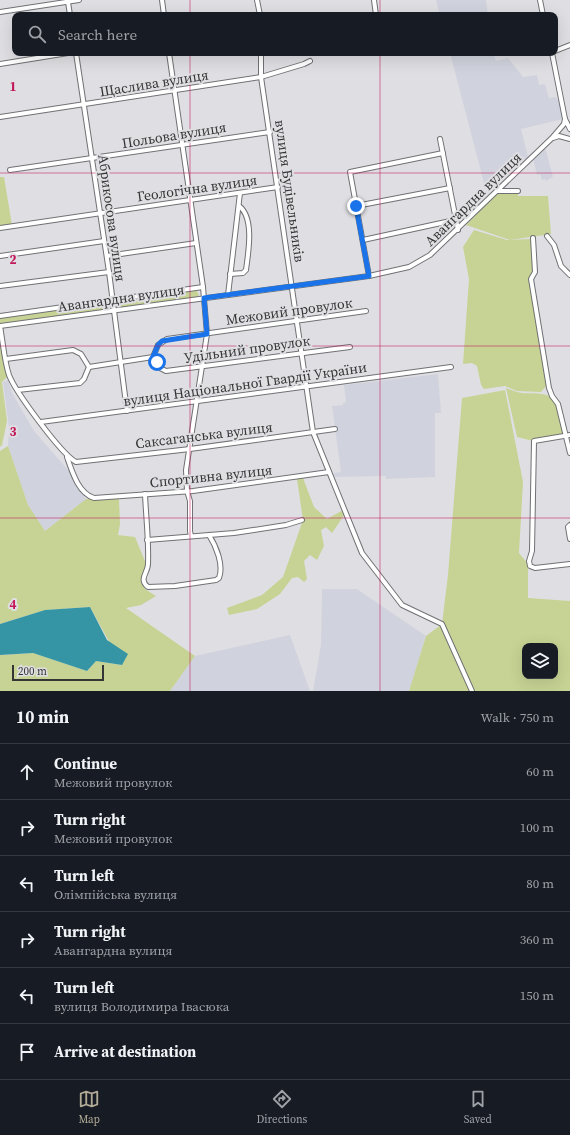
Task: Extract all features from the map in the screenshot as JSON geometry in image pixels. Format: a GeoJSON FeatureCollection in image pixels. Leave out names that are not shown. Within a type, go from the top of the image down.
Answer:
{"type":"FeatureCollection","features":[{"type":"Feature","properties":{"kind":"street"},"geometry":{"type":"LineString","coordinates":[[0,12],[79,0]]}},
{"type":"Feature","properties":{"kind":"street"},"geometry":{"type":"LineString","coordinates":[[162,0],[164,12]]}},
{"type":"Feature","properties":{"kind":"street"},"geometry":{"type":"LineString","coordinates":[[257,0],[259,12]]}},
{"type":"Feature","properties":{"kind":"street"},"geometry":{"type":"LineString","coordinates":[[374,0],[376,12]]}},
{"type":"Feature","properties":{"kind":"street"},"geometry":{"type":"LineString","coordinates":[[540,0],[542,12]]}},
{"type":"Feature","properties":{"kind":"street"},"geometry":{"type":"LineString","coordinates":[[68,2],[70,12]]}},
{"type":"Feature","properties":{"kind":"street"},"geometry":{"type":"LineString","coordinates":[[558,50],[570,46]]}},
{"type":"Feature","properties":{"kind":"street"},"geometry":{"type":"LineString","coordinates":[[0,64],[49,56]]}},
{"type":"Feature","properties":{"kind":"street","name":"Абрикосова вулиця"},"geometry":{"type":"LineString","coordinates":[[77,56],[107,256],[120,362],[128,411]]}},
{"type":"Feature","properties":{"kind":"street"},"geometry":{"type":"LineString","coordinates":[[168,56],[203,287],[207,334],[186,470],[186,491],[190,501],[189,522],[191,536]]}},
{"type":"Feature","properties":{"kind":"street","name":"вулиця Будівельників"},"geometry":{"type":"LineString","coordinates":[[261,56],[261,77],[313,432],[362,553],[402,605],[442,624],[472,691]]}},
{"type":"Feature","properties":{"kind":"street"},"geometry":{"type":"LineString","coordinates":[[553,56],[565,119],[570,129]]}},
{"type":"Feature","properties":{"kind":"street","name":"Щаслива вулиця"},"geometry":{"type":"LineString","coordinates":[[0,117],[261,77],[304,64],[310,60]]}},
{"type":"Feature","properties":{"kind":"street","name":"Авангардна вулиця"},"geometry":{"type":"LineString","coordinates":[[0,326],[369,276],[409,267],[430,256],[458,230],[496,191],[552,138],[564,124],[565,119]]}},
{"type":"Feature","properties":{"kind":"street","name":"Польова вулиця"},"geometry":{"type":"LineString","coordinates":[[10,170],[92,160],[270,132]]}},
{"type":"Feature","properties":{"kind":"street"},"geometry":{"type":"LineString","coordinates":[[552,138],[559,136],[570,139]]}},
{"type":"Feature","properties":{"kind":"street"},"geometry":{"type":"LineString","coordinates":[[440,139],[458,230]]}},
{"type":"Feature","properties":{"kind":"street"},"geometry":{"type":"LineString","coordinates":[[369,276],[350,172],[443,154]]}},
{"type":"Feature","properties":{"kind":"street","name":"Геологічна вулиця"},"geometry":{"type":"LineString","coordinates":[[0,228],[278,187]]}},
{"type":"Feature","properties":{"kind":"street"},"geometry":{"type":"LineString","coordinates":[[356,206],[450,188]]}},
{"type":"Feature","properties":{"kind":"street"},"geometry":{"type":"LineString","coordinates":[[496,191],[518,191]]}},
{"type":"Feature","properties":{"kind":"street"},"geometry":{"type":"LineString","coordinates":[[228,295],[240,193]]}},
{"type":"Feature","properties":{"kind":"street"},"geometry":{"type":"LineString","coordinates":[[230,274],[243,272],[246,270],[249,255],[246,216],[239,206]]}},
{"type":"Feature","properties":{"kind":"street"},"geometry":{"type":"LineString","coordinates":[[363,240],[455,220]]}},
{"type":"Feature","properties":{"kind":"street"},"geometry":{"type":"LineString","coordinates":[[547,236],[554,245],[561,266],[570,275]]}},
{"type":"Feature","properties":{"kind":"street"},"geometry":{"type":"LineString","coordinates":[[533,238],[535,272],[531,279],[549,388],[552,396],[558,404],[570,453]]}},
{"type":"Feature","properties":{"kind":"street"},"geometry":{"type":"LineString","coordinates":[[0,256],[104,241]]}},
{"type":"Feature","properties":{"kind":"street"},"geometry":{"type":"LineString","coordinates":[[107,256],[196,243]]}},
{"type":"Feature","properties":{"kind":"street"},"geometry":{"type":"LineString","coordinates":[[0,286],[109,272]]}},
{"type":"Feature","properties":{"kind":"street","name":"Авангардна вулиця"},"geometry":{"type":"LineString","coordinates":[[0,316],[203,287]]}},
{"type":"Feature","properties":{"kind":"street","name":"Межовий провулок"},"geometry":{"type":"LineString","coordinates":[[153,357],[158,345],[162,341],[366,311]]}},
{"type":"Feature","properties":{"kind":"street"},"geometry":{"type":"LineString","coordinates":[[0,326],[9,376],[66,455]]}},
{"type":"Feature","properties":{"kind":"street","name":"Удільний провулок"},"geometry":{"type":"LineString","coordinates":[[153,357],[164,370],[202,367],[350,347]]}},
{"type":"Feature","properties":{"kind":"street"},"geometry":{"type":"LineString","coordinates":[[6,359],[73,350],[81,354],[89,367]]}},
{"type":"Feature","properties":{"kind":"street"},"geometry":{"type":"LineString","coordinates":[[89,367],[153,357]]}},
{"type":"Feature","properties":{"kind":"street"},"geometry":{"type":"LineString","coordinates":[[18,390],[80,383],[84,379],[89,367]]}},
{"type":"Feature","properties":{"kind":"street","name":"вулиця Національної Гвардії України"},"geometry":{"type":"LineString","coordinates":[[41,422],[451,367]]}},
{"type":"Feature","properties":{"kind":"street","name":"Саксаганська вулиця"},"geometry":{"type":"LineString","coordinates":[[66,455],[76,462],[190,449],[335,429]]}},
{"type":"Feature","properties":{"kind":"street"},"geometry":{"type":"LineString","coordinates":[[570,434],[534,441],[530,566],[540,568],[570,564]]}},
{"type":"Feature","properties":{"kind":"street","name":"Спортивна вулиця"},"geometry":{"type":"LineString","coordinates":[[66,455],[78,483],[86,493],[94,498],[186,491],[329,472]]}},
{"type":"Feature","properties":{"kind":"street"},"geometry":{"type":"LineString","coordinates":[[145,494],[148,565],[144,576],[145,584],[150,587],[175,586],[216,580],[220,578],[221,568],[213,541],[209,535]]}},
{"type":"Feature","properties":{"kind":"street"},"geometry":{"type":"LineString","coordinates":[[147,540],[181,538],[286,526],[302,520]]}},
{"type":"Feature","properties":{"kind":"street"},"geometry":{"type":"LineString","coordinates":[[570,525],[568,528],[570,539]]}},
{"type":"Feature","properties":{"kind":"shaded area"},"geometry":{"type":"Polygon","coordinates":[[[436,0],[486,0],[488,12],[439,12],[436,0]]]}},
{"type":"Feature","properties":{"kind":"shaded area"},"geometry":{"type":"Polygon","coordinates":[[[451,56],[494,56],[496,61],[508,58],[523,77],[537,75],[539,85],[545,84],[549,98],[555,97],[560,101],[563,119],[521,129],[528,157],[485,187],[451,56]]]}},
{"type":"Feature","properties":{"kind":"shaded area"},"geometry":{"type":"Polygon","coordinates":[[[545,147],[553,177],[546,181],[545,179],[542,180],[540,174],[537,175],[533,158],[545,147]]]}},
{"type":"Feature","properties":{"kind":"shaded area"},"geometry":{"type":"Polygon","coordinates":[[[438,374],[441,413],[435,413],[435,477],[386,479],[386,476],[335,477],[334,473],[341,472],[332,406],[343,405],[343,403],[346,402],[344,385],[438,374]]]}},
{"type":"Feature","properties":{"kind":"shaded area"},"geometry":{"type":"Polygon","coordinates":[[[8,380],[12,393],[34,431],[75,478],[72,480],[83,492],[81,493],[86,499],[45,531],[28,505],[8,446],[9,428],[3,382],[8,380]]]}},
{"type":"Feature","properties":{"kind":"shaded area"},"geometry":{"type":"Polygon","coordinates":[[[322,589],[357,589],[426,636],[409,691],[313,691],[321,645],[322,589]]]}},
{"type":"Feature","properties":{"kind":"shaded area"},"geometry":{"type":"Polygon","coordinates":[[[290,635],[310,691],[170,691],[195,656],[290,635]]]}},
{"type":"Feature","properties":{"kind":"green space"},"geometry":{"type":"Polygon","coordinates":[[[0,177],[4,177],[12,225],[0,226],[0,177]]]}},
{"type":"Feature","properties":{"kind":"green space"},"geometry":{"type":"Polygon","coordinates":[[[497,193],[518,193],[518,196],[548,196],[551,234],[510,240],[466,225],[497,193]]]}},
{"type":"Feature","properties":{"kind":"green space"},"geometry":{"type":"Polygon","coordinates":[[[474,230],[507,240],[531,239],[534,270],[530,276],[547,385],[541,392],[517,391],[505,386],[484,389],[481,385],[477,366],[472,363],[463,364],[469,279],[463,247],[474,230]]]}},
{"type":"Feature","properties":{"kind":"green space"},"geometry":{"type":"Polygon","coordinates":[[[196,290],[199,295],[197,297],[116,308],[114,303],[115,301],[196,290]]]}},
{"type":"Feature","properties":{"kind":"green space"},"geometry":{"type":"Polygon","coordinates":[[[111,302],[111,309],[0,324],[0,317],[111,302]]]}},
{"type":"Feature","properties":{"kind":"green space"},"geometry":{"type":"Polygon","coordinates":[[[0,335],[8,376],[2,382],[7,421],[2,445],[0,447],[0,335]]]}},
{"type":"Feature","properties":{"kind":"green space"},"geometry":{"type":"Polygon","coordinates":[[[506,388],[516,392],[545,395],[553,399],[557,403],[563,434],[533,441],[517,437],[506,388]]]}},
{"type":"Feature","properties":{"kind":"green space"},"geometry":{"type":"Polygon","coordinates":[[[505,390],[523,482],[519,553],[528,564],[528,598],[570,601],[570,691],[409,691],[426,636],[442,624],[448,575],[462,398],[505,390]]]}},
{"type":"Feature","properties":{"kind":"green space"},"geometry":{"type":"Polygon","coordinates":[[[8,446],[28,505],[45,531],[86,499],[119,498],[120,524],[118,535],[135,537],[147,566],[145,589],[156,596],[141,605],[126,608],[195,656],[170,691],[0,691],[0,655],[33,653],[87,671],[96,661],[122,665],[90,607],[45,610],[0,624],[0,451],[8,446]]]}},
{"type":"Feature","properties":{"kind":"green space"},"geometry":{"type":"Polygon","coordinates":[[[303,478],[314,507],[327,519],[343,510],[345,514],[332,533],[326,527],[321,530],[324,546],[317,560],[310,555],[304,561],[307,579],[304,582],[298,577],[292,578],[280,594],[257,609],[229,615],[227,608],[262,595],[283,577],[303,520],[297,479],[303,478]]]}},
{"type":"Feature","properties":{"kind":"water"},"geometry":{"type":"Polygon","coordinates":[[[90,607],[107,640],[128,654],[122,665],[96,661],[87,671],[33,653],[0,655],[0,624],[45,610],[90,607]]]}},
{"type":"Feature","properties":{"kind":"route"},"geometry":{"type":"LineString","coordinates":[[157,362],[153,357],[158,345],[162,341],[167,339],[207,334],[204,298],[369,276],[356,206]]}}]}
